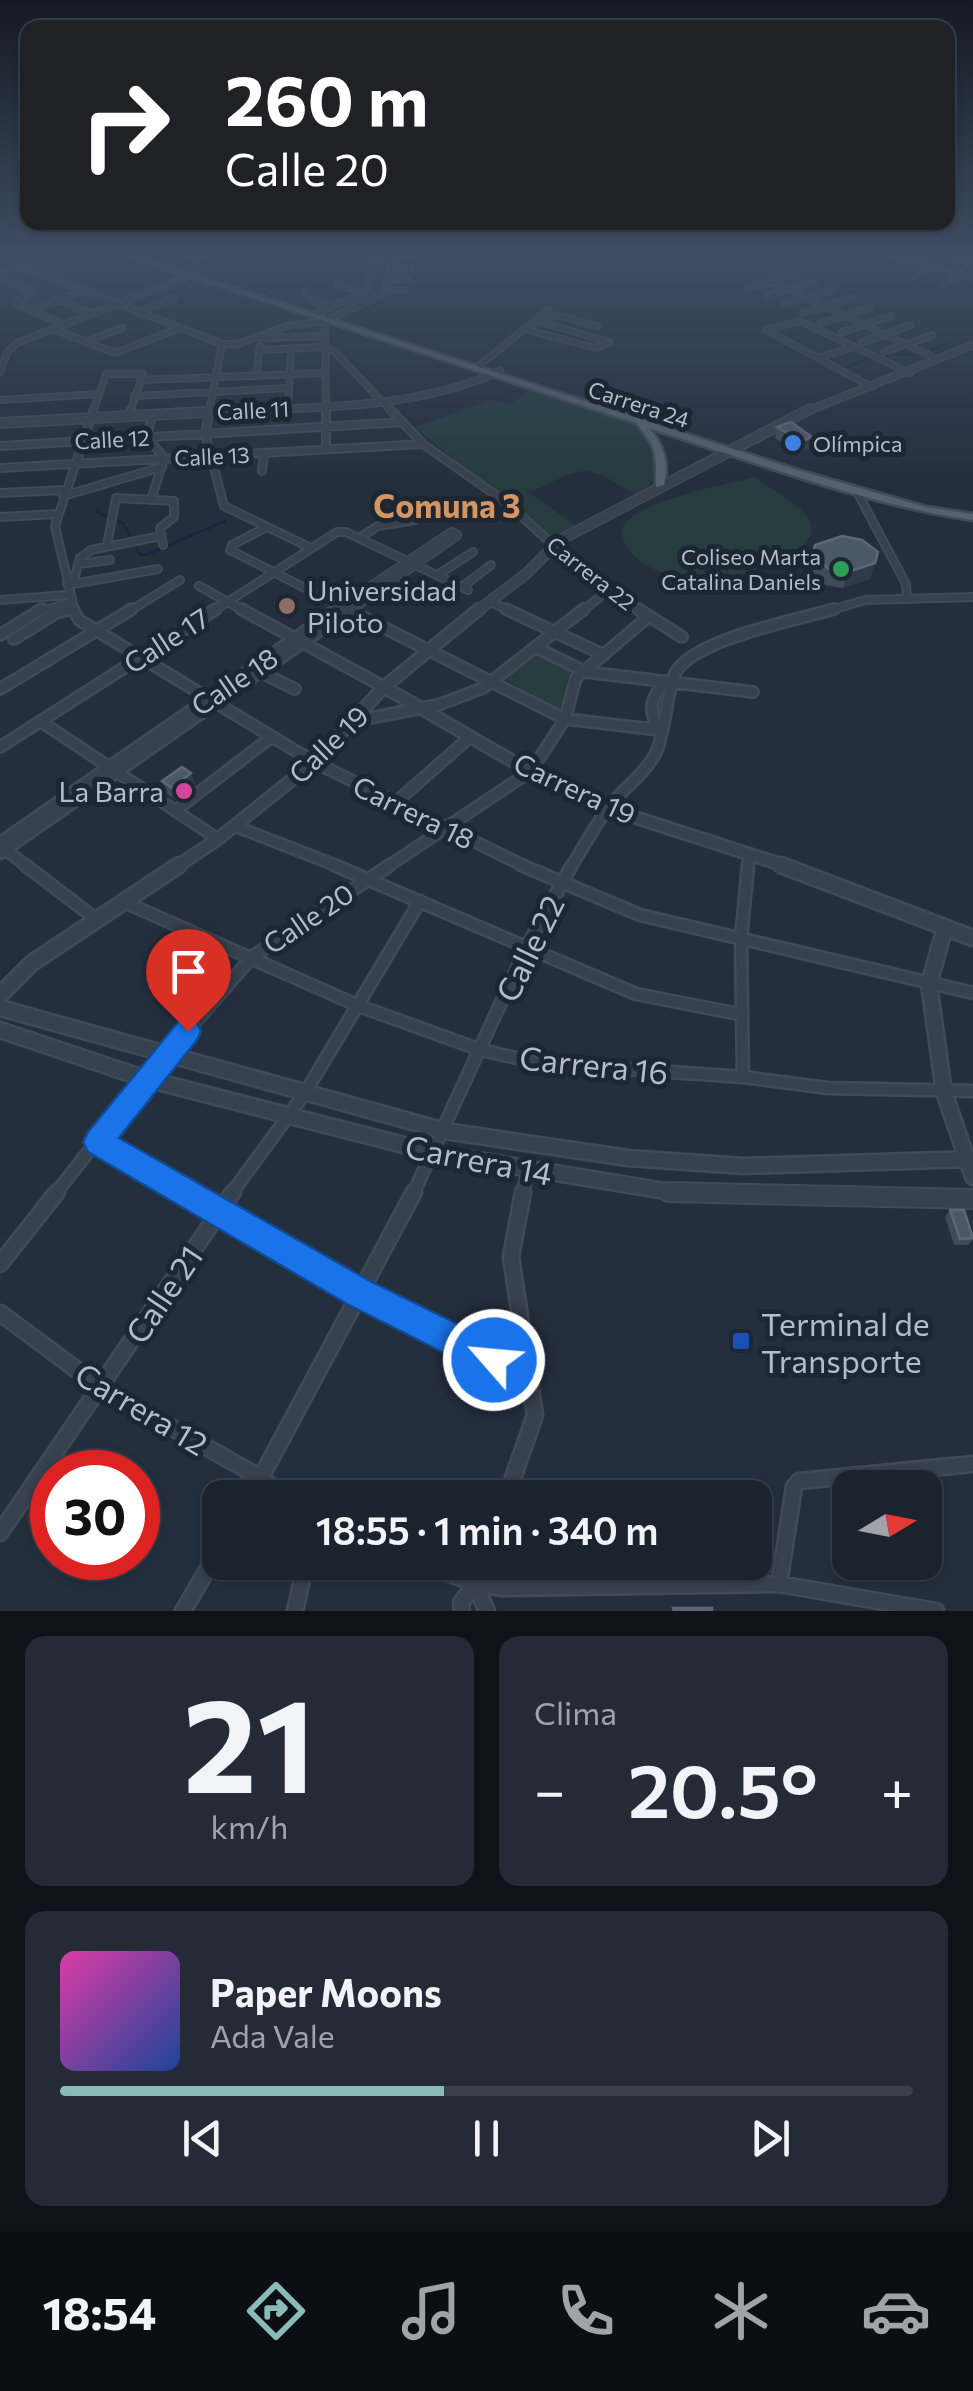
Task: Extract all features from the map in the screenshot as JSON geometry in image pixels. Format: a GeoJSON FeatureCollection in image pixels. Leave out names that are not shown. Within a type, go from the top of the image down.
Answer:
{"type":"FeatureCollection","features":[{"type":"Feature","properties":{"kind":"main road","name":"Carrera 24"},"geometry":{"type":"LineString","coordinates":[[378,330],[481,368],[856,490],[925,510],[973,515]]}},
{"type":"Feature","properties":{"kind":"main road","name":"Carrera 24"},"geometry":{"type":"LineString","coordinates":[[498,373],[639,422],[910,501],[973,515]]}},
{"type":"Feature","properties":{"kind":"main road"},"geometry":{"type":"LineString","coordinates":[[639,422],[663,459],[656,488]]}},
{"type":"Feature","properties":{"kind":"street"},"geometry":{"type":"LineString","coordinates":[[0,372],[12,347],[50,330]]}},
{"type":"Feature","properties":{"kind":"street"},"geometry":{"type":"LineString","coordinates":[[56,330],[115,353],[174,330]]}},
{"type":"Feature","properties":{"kind":"street"},"geometry":{"type":"LineString","coordinates":[[85,342],[116,330]]}},
{"type":"Feature","properties":{"kind":"street"},"geometry":{"type":"LineString","coordinates":[[185,330],[223,347],[325,347]]}},
{"type":"Feature","properties":{"kind":"street"},"geometry":{"type":"LineString","coordinates":[[223,347],[280,330]]}},
{"type":"Feature","properties":{"kind":"street"},"geometry":{"type":"LineString","coordinates":[[326,449],[325,336],[329,330]]}},
{"type":"Feature","properties":{"kind":"street"},"geometry":{"type":"LineString","coordinates":[[481,368],[523,330]]}},
{"type":"Feature","properties":{"kind":"street"},"geometry":{"type":"LineString","coordinates":[[528,330],[596,348],[609,342],[569,330]]}},
{"type":"Feature","properties":{"kind":"street"},"geometry":{"type":"LineString","coordinates":[[767,330],[764,331],[870,386]]}},
{"type":"Feature","properties":{"kind":"street"},"geometry":{"type":"LineString","coordinates":[[819,330],[908,372]]}},
{"type":"Feature","properties":{"kind":"street"},"geometry":{"type":"LineString","coordinates":[[842,332],[847,330]]}},
{"type":"Feature","properties":{"kind":"street"},"geometry":{"type":"LineString","coordinates":[[879,330],[942,359]]}},
{"type":"Feature","properties":{"kind":"street"},"geometry":{"type":"LineString","coordinates":[[862,342],[897,330]]}},
{"type":"Feature","properties":{"kind":"street"},"geometry":{"type":"LineString","coordinates":[[884,352],[932,335]]}},
{"type":"Feature","properties":{"kind":"street"},"geometry":{"type":"LineString","coordinates":[[260,338],[325,336]]}},
{"type":"Feature","properties":{"kind":"street"},"geometry":{"type":"LineString","coordinates":[[256,376],[260,338]]}},
{"type":"Feature","properties":{"kind":"street"},"geometry":{"type":"LineString","coordinates":[[818,358],[853,346]]}},
{"type":"Feature","properties":{"kind":"street"},"geometry":{"type":"LineString","coordinates":[[223,347],[205,434],[226,509],[311,548]]}},
{"type":"Feature","properties":{"kind":"street","name":"Carrera 22"},"geometry":{"type":"LineString","coordinates":[[325,347],[340,355],[423,444],[507,503],[553,545],[648,617],[682,637]]}},
{"type":"Feature","properties":{"kind":"street","name":"Calle 19"},"geometry":{"type":"LineString","coordinates":[[0,995],[32,963],[218,839],[314,762],[426,648],[526,574],[553,545],[734,450],[870,386],[973,347]]}},
{"type":"Feature","properties":{"kind":"street"},"geometry":{"type":"LineString","coordinates":[[288,408],[291,348]]}},
{"type":"Feature","properties":{"kind":"street"},"geometry":{"type":"LineString","coordinates":[[69,595],[56,532],[58,514],[104,376],[112,372],[143,374],[128,415]]}},
{"type":"Feature","properties":{"kind":"street"},"geometry":{"type":"LineString","coordinates":[[141,380],[324,373]]}},
{"type":"Feature","properties":{"kind":"street","name":"Calle 11"},"geometry":{"type":"LineString","coordinates":[[0,423],[386,403],[460,389],[498,373]]}},
{"type":"Feature","properties":{"kind":"street"},"geometry":{"type":"LineString","coordinates":[[134,396],[289,388]]}},
{"type":"Feature","properties":{"kind":"street"},"geometry":{"type":"LineString","coordinates":[[0,400],[98,394]]}},
{"type":"Feature","properties":{"kind":"street"},"geometry":{"type":"LineString","coordinates":[[151,500],[163,463],[147,437],[152,414]]}},
{"type":"Feature","properties":{"kind":"street","name":"Calle 12"},"geometry":{"type":"LineString","coordinates":[[0,446],[403,422]]}},
{"type":"Feature","properties":{"kind":"street","name":"Calle 13"},"geometry":{"type":"LineString","coordinates":[[0,468],[163,463],[209,456],[423,444]]}},
{"type":"Feature","properties":{"kind":"street"},"geometry":{"type":"LineString","coordinates":[[262,472],[264,453]]}},
{"type":"Feature","properties":{"kind":"street"},"geometry":{"type":"LineString","coordinates":[[0,493],[64,493],[163,463]]}},
{"type":"Feature","properties":{"kind":"street"},"geometry":{"type":"LineString","coordinates":[[856,490],[906,584],[907,598]]}},
{"type":"Feature","properties":{"kind":"street"},"geometry":{"type":"LineString","coordinates":[[860,502],[873,495]]}},
{"type":"Feature","properties":{"kind":"street"},"geometry":{"type":"LineString","coordinates":[[14,639],[56,612],[69,595],[79,561],[107,545],[162,541],[160,526],[174,517],[175,504],[171,500],[116,498],[107,545]]}},
{"type":"Feature","properties":{"kind":"street"},"geometry":{"type":"LineString","coordinates":[[0,518],[58,514]]}},
{"type":"Feature","properties":{"kind":"street"},"geometry":{"type":"LineString","coordinates":[[358,538],[378,526],[416,520]]}},
{"type":"Feature","properties":{"kind":"street"},"geometry":{"type":"LineString","coordinates":[[266,528],[232,545],[232,552],[565,719],[660,730]]}},
{"type":"Feature","properties":{"kind":"street","name":"Calle 17"},"geometry":{"type":"LineString","coordinates":[[0,747],[333,534],[342,532],[358,538]]}},
{"type":"Feature","properties":{"kind":"street"},"geometry":{"type":"LineString","coordinates":[[358,538],[465,588],[491,565]]}},
{"type":"Feature","properties":{"kind":"street"},"geometry":{"type":"LineString","coordinates":[[439,574],[473,552]]}},
{"type":"Feature","properties":{"kind":"street"},"geometry":{"type":"LineString","coordinates":[[79,561],[110,560]]}},
{"type":"Feature","properties":{"kind":"street","name":"Calle 18"},"geometry":{"type":"LineString","coordinates":[[1,848],[412,562]]}},
{"type":"Feature","properties":{"kind":"street"},"geometry":{"type":"LineString","coordinates":[[0,635],[69,595],[158,569]]}},
{"type":"Feature","properties":{"kind":"street"},"geometry":{"type":"LineString","coordinates":[[0,689],[180,580]]}},
{"type":"Feature","properties":{"kind":"street","name":"Carrera 19"},"geometry":{"type":"LineString","coordinates":[[200,586],[302,639],[530,770],[607,808],[749,854],[886,903],[944,931],[973,938]]}},
{"type":"Feature","properties":{"kind":"street"},"geometry":{"type":"LineString","coordinates":[[354,722],[421,709],[494,682],[610,588]]}},
{"type":"Feature","properties":{"kind":"street"},"geometry":{"type":"LineString","coordinates":[[0,600],[69,595]]}},
{"type":"Feature","properties":{"kind":"street","name":"Carrera 18"},"geometry":{"type":"LineString","coordinates":[[69,595],[79,620],[270,738],[560,884],[640,915],[973,993]]}},
{"type":"Feature","properties":{"kind":"street"},"geometry":{"type":"LineString","coordinates":[[669,682],[682,662],[706,647],[852,603],[973,596]]}},
{"type":"Feature","properties":{"kind":"street"},"geometry":{"type":"LineString","coordinates":[[489,601],[604,655]]}},
{"type":"Feature","properties":{"kind":"street","name":"Calle 20"},"geometry":{"type":"LineString","coordinates":[[0,1264],[146,1080],[252,957],[530,770],[565,719],[576,678],[648,617]]}},
{"type":"Feature","properties":{"kind":"street","name":"Calle 18"},"geometry":{"type":"LineString","coordinates":[[210,702],[260,672],[302,639]]}},
{"type":"Feature","properties":{"kind":"street"},"geometry":{"type":"LineString","coordinates":[[537,648],[586,672],[753,692]]}},
{"type":"Feature","properties":{"kind":"street"},"geometry":{"type":"LineString","coordinates":[[260,672],[295,689]]}},
{"type":"Feature","properties":{"kind":"street","name":"Calle 22"},"geometry":{"type":"LineString","coordinates":[[660,730],[653,722],[651,710],[669,682]]}},
{"type":"Feature","properties":{"kind":"street","name":"Calle 22"},"geometry":{"type":"LineString","coordinates":[[261,1478],[435,1153],[527,946],[560,884],[607,808],[657,751],[660,730],[667,722],[669,682]]}},
{"type":"Feature","properties":{"kind":"street"},"geometry":{"type":"LineString","coordinates":[[40,722],[218,839]]}},
{"type":"Feature","properties":{"kind":"street"},"geometry":{"type":"LineString","coordinates":[[395,803],[470,737]]}},
{"type":"Feature","properties":{"kind":"street"},"geometry":{"type":"LineString","coordinates":[[175,811],[270,738]]}},
{"type":"Feature","properties":{"kind":"street"},"geometry":{"type":"LineString","coordinates":[[235,826],[368,878],[636,994],[739,1014]]}},
{"type":"Feature","properties":{"kind":"street"},"geometry":{"type":"LineString","coordinates":[[1,848],[96,919]]}},
{"type":"Feature","properties":{"kind":"street"},"geometry":{"type":"LineString","coordinates":[[742,1077],[741,939],[749,854]]}},
{"type":"Feature","properties":{"kind":"street","name":"Calle 21"},"geometry":{"type":"LineString","coordinates":[[0,1533],[219,1210],[305,1093],[420,901]]}},
{"type":"Feature","properties":{"kind":"street","name":"Carrera 16"},"geometry":{"type":"LineString","coordinates":[[124,902],[359,1006],[481,1050],[538,1063],[742,1077],[828,1088],[973,1091]]}},
{"type":"Feature","properties":{"kind":"street"},"geometry":{"type":"LineString","coordinates":[[944,931],[929,984],[944,1092],[973,1177]]}},
{"type":"Feature","properties":{"kind":"street","name":"Carrera 14"},"geometry":{"type":"LineString","coordinates":[[0,1008],[445,1131],[628,1158],[743,1166],[970,1159]]}},
{"type":"Feature","properties":{"kind":"street","name":"Carrera 14"},"geometry":{"type":"LineString","coordinates":[[0,1030],[146,1080],[435,1153],[689,1195],[973,1199]]}},
{"type":"Feature","properties":{"kind":"street"},"geometry":{"type":"LineString","coordinates":[[98,1142],[358,1292],[528,1376]]}},
{"type":"Feature","properties":{"kind":"street"},"geometry":{"type":"LineString","coordinates":[[512,1480],[535,1415],[511,1257],[528,1168]]}},
{"type":"Feature","properties":{"kind":"street","name":"Carrera 12"},"geometry":{"type":"LineString","coordinates":[[0,1313],[100,1386],[264,1480]]}},
{"type":"Feature","properties":{"kind":"street"},"geometry":{"type":"LineString","coordinates":[[778,1584],[794,1487],[799,1480],[973,1464]]}},
{"type":"Feature","properties":{"kind":"street"},"geometry":{"type":"LineString","coordinates":[[183,1611],[202,1579]]}},
{"type":"Feature","properties":{"kind":"street"},"geometry":{"type":"LineString","coordinates":[[295,1611],[302,1580]]}},
{"type":"Feature","properties":{"kind":"street"},"geometry":{"type":"LineString","coordinates":[[465,1580],[475,1584],[722,1588],[778,1584],[936,1611]]}},
{"type":"Feature","properties":{"kind":"street"},"geometry":{"type":"LineString","coordinates":[[462,1611],[462,1603],[476,1580]]}},
{"type":"Feature","properties":{"kind":"street"},"geometry":{"type":"LineString","coordinates":[[475,1584],[487,1611]]}},
{"type":"Feature","properties":{"kind":"green space"},"geometry":{"type":"Polygon","coordinates":[[[531,389],[614,414],[647,433],[658,451],[659,461],[646,488],[637,496],[605,477],[584,471],[529,493],[578,527],[550,539],[415,427],[492,400],[510,405],[531,389]]]}},
{"type":"Feature","properties":{"kind":"green space"},"geometry":{"type":"Polygon","coordinates":[[[755,477],[807,517],[811,533],[799,554],[734,576],[695,579],[647,566],[626,545],[621,530],[643,510],[755,477]]]}},
{"type":"Feature","properties":{"kind":"green space"},"geometry":{"type":"Polygon","coordinates":[[[537,653],[578,674],[568,677],[563,714],[505,679],[537,653]]]}},
{"type":"Feature","properties":{"kind":"building"},"geometry":{"type":"Polygon","coordinates":[[[791,422],[812,437],[802,441],[777,427],[791,422]]]}},
{"type":"Feature","properties":{"kind":"building"},"geometry":{"type":"Polygon","coordinates":[[[842,536],[862,540],[878,552],[875,563],[848,572],[829,569],[813,555],[815,545],[842,536]]]}},
{"type":"Feature","properties":{"kind":"building"},"geometry":{"type":"Polygon","coordinates":[[[182,767],[191,773],[172,788],[162,781],[182,767]]]}},
{"type":"Feature","properties":{"kind":"building"},"geometry":{"type":"Polygon","coordinates":[[[950,1210],[964,1210],[973,1238],[960,1239],[950,1210]]]}},
{"type":"Feature","properties":{"kind":"building"},"geometry":{"type":"Polygon","coordinates":[[[673,1608],[712,1608],[712,1611],[674,1611],[673,1608]]]}},
{"type":"Feature","properties":{"kind":"waterway"},"geometry":{"type":"LineString","coordinates":[[931,350],[951,342]]}},
{"type":"Feature","properties":{"kind":"waterway"},"geometry":{"type":"LineString","coordinates":[[844,368],[878,355],[923,354]]}},
{"type":"Feature","properties":{"kind":"waterway"},"geometry":{"type":"LineString","coordinates":[[97,512],[123,523],[140,554],[146,555],[225,521]]}},
{"type":"Feature","properties":{"kind":"place","name":"Olímpica"},"geometry":{"type":"Point","coordinates":[793,443]}},
{"type":"Feature","properties":{"kind":"place","name":"Coliseo Marta Catalina Daniels"},"geometry":{"type":"Point","coordinates":[841,569]}},
{"type":"Feature","properties":{"kind":"place","name":"Universidad Piloto"},"geometry":{"type":"Point","coordinates":[287,606]}},
{"type":"Feature","properties":{"kind":"place","name":"La Barra"},"geometry":{"type":"Point","coordinates":[184,791]}},
{"type":"Feature","properties":{"kind":"place","name":"Terminal de Transporte"},"geometry":{"type":"Point","coordinates":[741,1341]}},
{"type":"Feature","properties":{"kind":"district","name":"Comuna 3"},"geometry":{"type":"Point","coordinates":[447,505]}},
{"type":"Feature","properties":{"kind":"route"},"geometry":{"type":"LineString","coordinates":[[188,1031],[98,1142],[358,1292],[494,1360]]}}]}
